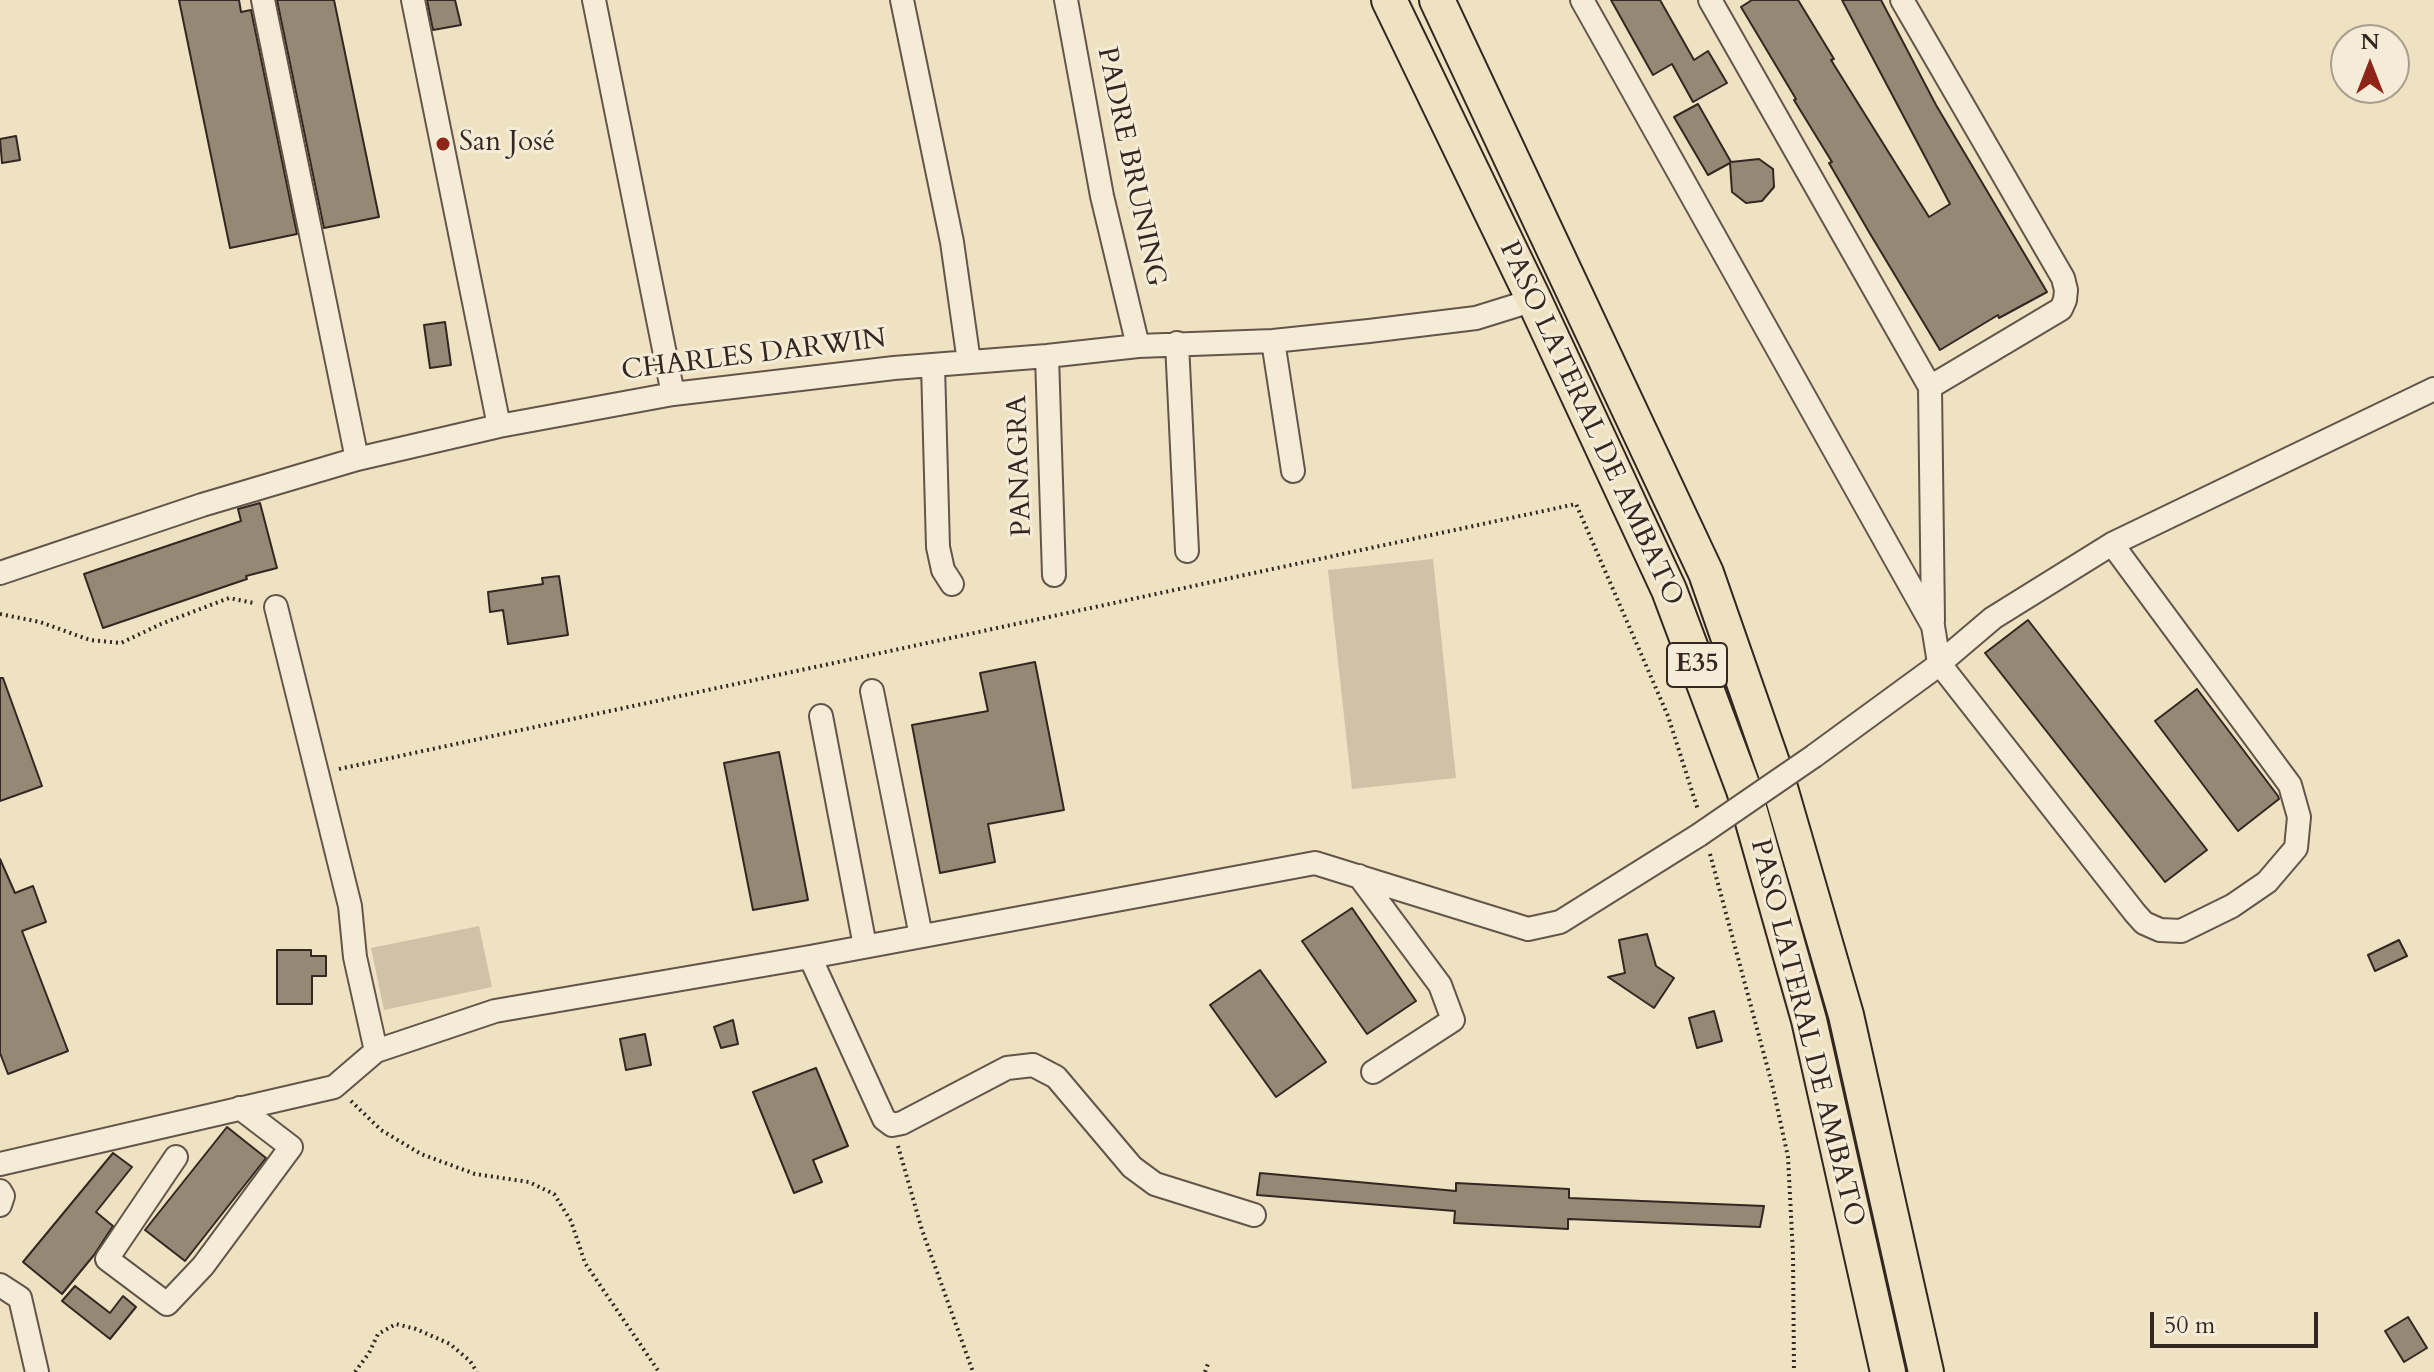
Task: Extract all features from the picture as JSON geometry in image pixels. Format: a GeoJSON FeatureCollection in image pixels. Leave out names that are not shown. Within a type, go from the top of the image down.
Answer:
{"type":"FeatureCollection","features":[{"type":"Feature","properties":{"kind":"highway","name":"PASO LATERAL DE AMBATO"},"geometry":{"type":"LineString","coordinates":[[1389,0],[1669,590],[1744,790],[1809,1020],[1888,1372]]}},
{"type":"Feature","properties":{"kind":"highway","name":"PASO LATERAL DE AMBATO"},"geometry":{"type":"LineString","coordinates":[[1442,11],[1711,587],[1776,774],[1846,1015],[1926,1372]]}},
{"type":"Feature","properties":{"kind":"highway"},"geometry":{"type":"LineString","coordinates":[[1408,41],[1442,11]]}},
{"type":"Feature","properties":{"kind":"street"},"geometry":{"type":"LineString","coordinates":[[263,0],[357,459]]}},
{"type":"Feature","properties":{"kind":"street"},"geometry":{"type":"LineString","coordinates":[[413,0],[499,426]]}},
{"type":"Feature","properties":{"kind":"street"},"geometry":{"type":"LineString","coordinates":[[594,0],[673,394]]}},
{"type":"Feature","properties":{"kind":"street"},"geometry":{"type":"LineString","coordinates":[[902,0],[952,242],[969,362]]}},
{"type":"Feature","properties":{"kind":"street","name":"PADRE BRUNING"},"geometry":{"type":"LineString","coordinates":[[1066,0],[1102,196],[1138,346]]}},
{"type":"Feature","properties":{"kind":"street"},"geometry":{"type":"LineString","coordinates":[[1582,0],[1933,626]]}},
{"type":"Feature","properties":{"kind":"street"},"geometry":{"type":"LineString","coordinates":[[1710,0],[1930,387],[1933,626],[1939,663],[2144,923],[2160,930],[2181,931],[2232,906],[2284,865],[2296,848],[2299,817],[2290,785],[2112,544]]}},
{"type":"Feature","properties":{"kind":"street"},"geometry":{"type":"LineString","coordinates":[[1902,0],[2063,278],[2066,290],[2061,309],[1930,387]]}},
{"type":"Feature","properties":{"kind":"street","name":"CHARLES DARWIN"},"geometry":{"type":"LineString","coordinates":[[0,573],[202,505],[357,459],[499,426],[673,394],[808,376],[1138,346],[1273,341],[1476,318],[1534,300]]}},
{"type":"Feature","properties":{"kind":"street"},"geometry":{"type":"LineString","coordinates":[[1273,341],[1293,471]]}},
{"type":"Feature","properties":{"kind":"street"},"geometry":{"type":"LineString","coordinates":[[1177,343],[1187,551]]}},
{"type":"Feature","properties":{"kind":"street","name":"PANAGRA"},"geometry":{"type":"LineString","coordinates":[[1047,356],[1054,575]]}},
{"type":"Feature","properties":{"kind":"street"},"geometry":{"type":"LineString","coordinates":[[933,366],[938,547],[943,570],[952,584]]}},
{"type":"Feature","properties":{"kind":"street"},"geometry":{"type":"LineString","coordinates":[[0,1164],[334,1087],[376,1051],[495,1011],[810,957],[1315,863],[1528,929],[1560,922],[1703,835],[1939,663],[1993,618],[2112,544],[2434,389]]}},
{"type":"Feature","properties":{"kind":"street"},"geometry":{"type":"LineString","coordinates":[[276,607],[350,906],[355,957],[376,1051]]}},
{"type":"Feature","properties":{"kind":"street"},"geometry":{"type":"LineString","coordinates":[[872,691],[921,936]]}},
{"type":"Feature","properties":{"kind":"street"},"geometry":{"type":"LineString","coordinates":[[821,716],[865,946]]}},
{"type":"Feature","properties":{"kind":"street"},"geometry":{"type":"LineString","coordinates":[[1359,876],[1440,985],[1453,1020],[1373,1072]]}},
{"type":"Feature","properties":{"kind":"street"},"geometry":{"type":"LineString","coordinates":[[810,957],[884,1119],[892,1125],[902,1123],[1007,1068],[1033,1065],[1056,1077],[1132,1167],[1155,1184],[1254,1215]]}},
{"type":"Feature","properties":{"kind":"street"},"geometry":{"type":"LineString","coordinates":[[176,1157],[107,1259],[167,1304],[203,1266],[291,1147],[240,1108]]}},
{"type":"Feature","properties":{"kind":"street"},"geometry":{"type":"LineString","coordinates":[[0,1191],[3,1196],[0,1205]]}},
{"type":"Feature","properties":{"kind":"street"},"geometry":{"type":"LineString","coordinates":[[0,1285],[20,1298],[37,1372]]}},
{"type":"Feature","properties":{"kind":"path"},"geometry":{"type":"LineString","coordinates":[[317,774],[1576,504],[1668,716],[1773,1088],[1788,1157],[1794,1372]]}},
{"type":"Feature","properties":{"kind":"path"},"geometry":{"type":"LineString","coordinates":[[0,614],[40,622],[90,640],[121,643],[229,598],[276,607]]}},
{"type":"Feature","properties":{"kind":"path"},"geometry":{"type":"LineString","coordinates":[[334,1087],[381,1130],[421,1154],[475,1174],[529,1182],[554,1194],[571,1221],[585,1263],[659,1372]]}},
{"type":"Feature","properties":{"kind":"path"},"geometry":{"type":"LineString","coordinates":[[892,1125],[922,1230],[973,1372]]}},
{"type":"Feature","properties":{"kind":"path"},"geometry":{"type":"LineString","coordinates":[[355,1372],[378,1334],[396,1324],[450,1344],[470,1361],[477,1372]]}},
{"type":"Feature","properties":{"kind":"path"},"geometry":{"type":"LineString","coordinates":[[1205,1372],[1209,1361]]}},
{"type":"Feature","properties":{"kind":"shaded area"},"geometry":{"type":"Polygon","coordinates":[[[1433,559],[1456,778],[1352,789],[1328,570],[1433,559]]]}},
{"type":"Feature","properties":{"kind":"shaded area"},"geometry":{"type":"Polygon","coordinates":[[[479,926],[492,987],[384,1010],[371,948],[479,926]]]}},
{"type":"Feature","properties":{"kind":"building"},"geometry":{"type":"Polygon","coordinates":[[[179,0],[239,0],[241,12],[251,10],[297,234],[230,248],[179,0]]]}},
{"type":"Feature","properties":{"kind":"building"},"geometry":{"type":"Polygon","coordinates":[[[277,0],[334,0],[379,217],[324,228],[277,0]]]}},
{"type":"Feature","properties":{"kind":"building"},"geometry":{"type":"Polygon","coordinates":[[[427,0],[455,0],[461,25],[433,30],[427,0]]]}},
{"type":"Feature","properties":{"kind":"building"},"geometry":{"type":"Polygon","coordinates":[[[1611,0],[1660,0],[1694,60],[1708,51],[1727,83],[1693,102],[1672,64],[1653,75],[1611,0]]]}},
{"type":"Feature","properties":{"kind":"building"},"geometry":{"type":"Polygon","coordinates":[[[1752,0],[1798,0],[1834,59],[1831,60],[1929,217],[1950,204],[1842,0],[1881,0],[1936,105],[2047,292],[1999,318],[1998,315],[1940,350],[1741,7],[1752,0]]]}},
{"type":"Feature","properties":{"kind":"building"},"geometry":{"type":"Polygon","coordinates":[[[1698,104],[1731,162],[1759,159],[1773,169],[1774,187],[1762,201],[1746,203],[1732,192],[1730,163],[1708,175],[1674,117],[1698,104]]]}},
{"type":"Feature","properties":{"kind":"building"},"geometry":{"type":"Polygon","coordinates":[[[16,136],[20,160],[2,163],[0,139],[16,136]]]}},
{"type":"Feature","properties":{"kind":"building"},"geometry":{"type":"Polygon","coordinates":[[[445,322],[451,365],[430,368],[424,325],[445,322]]]}},
{"type":"Feature","properties":{"kind":"building"},"geometry":{"type":"Polygon","coordinates":[[[260,503],[277,568],[246,576],[247,579],[103,628],[84,574],[241,521],[238,509],[260,503]]]}},
{"type":"Feature","properties":{"kind":"building"},"geometry":{"type":"Polygon","coordinates":[[[559,576],[568,635],[508,644],[503,610],[490,612],[488,592],[543,584],[542,578],[559,576]]]}},
{"type":"Feature","properties":{"kind":"building"},"geometry":{"type":"Polygon","coordinates":[[[2028,620],[2207,850],[2165,882],[1985,653],[2028,620]]]}},
{"type":"Feature","properties":{"kind":"building"},"geometry":{"type":"Polygon","coordinates":[[[1035,662],[1064,810],[988,824],[995,862],[940,873],[912,725],[988,711],[980,673],[1035,662]]]}},
{"type":"Feature","properties":{"kind":"building"},"geometry":{"type":"Polygon","coordinates":[[[0,678],[3,678],[42,786],[0,801],[0,678]]]}},
{"type":"Feature","properties":{"kind":"building"},"geometry":{"type":"Polygon","coordinates":[[[2197,689],[2279,799],[2238,831],[2155,721],[2197,689]]]}},
{"type":"Feature","properties":{"kind":"building"},"geometry":{"type":"Polygon","coordinates":[[[779,752],[808,900],[753,910],[724,763],[779,752]]]}},
{"type":"Feature","properties":{"kind":"building"},"geometry":{"type":"Polygon","coordinates":[[[0,859],[15,893],[33,886],[46,922],[22,931],[68,1051],[8,1074],[0,1053],[0,859]]]}},
{"type":"Feature","properties":{"kind":"building"},"geometry":{"type":"Polygon","coordinates":[[[1352,908],[1416,1001],[1367,1034],[1302,941],[1352,908]]]}},
{"type":"Feature","properties":{"kind":"building"},"geometry":{"type":"Polygon","coordinates":[[[1647,934],[1656,966],[1674,978],[1654,1008],[1608,977],[1625,973],[1619,940],[1647,934]]]}},
{"type":"Feature","properties":{"kind":"building"},"geometry":{"type":"Polygon","coordinates":[[[2399,940],[2407,956],[2375,971],[2368,955],[2399,940]]]}},
{"type":"Feature","properties":{"kind":"building"},"geometry":{"type":"Polygon","coordinates":[[[277,950],[311,950],[311,956],[326,956],[326,976],[312,976],[312,1004],[277,1004],[277,950]]]}},
{"type":"Feature","properties":{"kind":"building"},"geometry":{"type":"Polygon","coordinates":[[[1260,970],[1326,1062],[1276,1097],[1210,1005],[1260,970]]]}},
{"type":"Feature","properties":{"kind":"building"},"geometry":{"type":"Polygon","coordinates":[[[1714,1011],[1722,1041],[1697,1048],[1689,1018],[1714,1011]]]}},
{"type":"Feature","properties":{"kind":"building"},"geometry":{"type":"Polygon","coordinates":[[[733,1020],[738,1044],[721,1048],[714,1027],[733,1020]]]}},
{"type":"Feature","properties":{"kind":"building"},"geometry":{"type":"Polygon","coordinates":[[[645,1034],[651,1065],[626,1070],[620,1039],[645,1034]]]}},
{"type":"Feature","properties":{"kind":"building"},"geometry":{"type":"Polygon","coordinates":[[[816,1068],[848,1146],[813,1160],[822,1182],[794,1193],[753,1092],[816,1068]]]}},
{"type":"Feature","properties":{"kind":"building"},"geometry":{"type":"Polygon","coordinates":[[[227,1127],[266,1158],[185,1261],[145,1230],[227,1127]]]}},
{"type":"Feature","properties":{"kind":"building"},"geometry":{"type":"Polygon","coordinates":[[[113,1153],[132,1167],[96,1212],[113,1226],[62,1294],[23,1262],[113,1153]]]}},
{"type":"Feature","properties":{"kind":"building"},"geometry":{"type":"Polygon","coordinates":[[[1260,1173],[1456,1191],[1456,1183],[1569,1189],[1569,1198],[1764,1206],[1760,1227],[1568,1219],[1568,1229],[1454,1223],[1455,1211],[1257,1195],[1260,1173]]]}},
{"type":"Feature","properties":{"kind":"building"},"geometry":{"type":"Polygon","coordinates":[[[75,1286],[110,1313],[123,1296],[136,1307],[110,1339],[62,1301],[75,1286]]]}},
{"type":"Feature","properties":{"kind":"building"},"geometry":{"type":"Polygon","coordinates":[[[2408,1317],[2427,1348],[2404,1362],[2385,1331],[2408,1317]]]}},
{"type":"Feature","properties":{"kind":"place","name":"San José"},"geometry":{"type":"Point","coordinates":[443,144]}}]}
